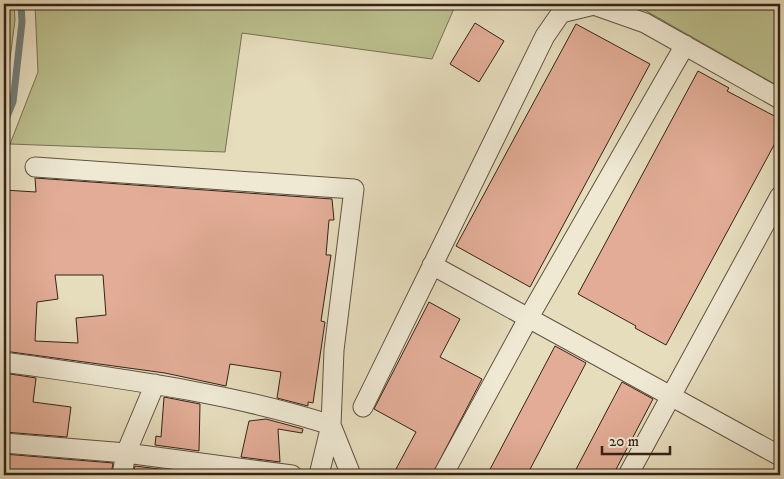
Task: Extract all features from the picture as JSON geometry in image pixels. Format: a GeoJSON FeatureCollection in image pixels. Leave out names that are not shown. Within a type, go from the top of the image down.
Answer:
{"type":"FeatureCollection","features":[{"type":"Feature","properties":{"kind":"street"},"geometry":{"type":"LineString","coordinates":[[363,407],[545,36],[561,13],[594,5],[645,23],[780,99]]}},
{"type":"Feature","properties":{"kind":"street"},"geometry":{"type":"LineString","coordinates":[[443,475],[529,317],[685,45]]}},
{"type":"Feature","properties":{"kind":"street"},"geometry":{"type":"LineString","coordinates":[[35,167],[354,188],[334,350],[331,425],[319,475]]}},
{"type":"Feature","properties":{"kind":"street"},"geometry":{"type":"LineString","coordinates":[[628,475],[780,196]]}},
{"type":"Feature","properties":{"kind":"street"},"geometry":{"type":"LineString","coordinates":[[432,265],[780,456]]}},
{"type":"Feature","properties":{"kind":"street"},"geometry":{"type":"LineString","coordinates":[[4,362],[155,384],[278,408],[331,425]]}},
{"type":"Feature","properties":{"kind":"street"},"geometry":{"type":"LineString","coordinates":[[122,475],[126,453],[155,384]]}},
{"type":"Feature","properties":{"kind":"street"},"geometry":{"type":"LineString","coordinates":[[331,425],[351,475]]}},
{"type":"Feature","properties":{"kind":"street"},"geometry":{"type":"LineString","coordinates":[[4,443],[126,453],[292,475]]}},
{"type":"Feature","properties":{"kind":"green space"},"geometry":{"type":"Polygon","coordinates":[[[4,4],[14,4],[15,20],[4,106],[4,4]]]}},
{"type":"Feature","properties":{"kind":"green space"},"geometry":{"type":"Polygon","coordinates":[[[35,4],[456,4],[432,59],[242,33],[225,152],[10,144],[38,72],[35,4]]]}},
{"type":"Feature","properties":{"kind":"green space"},"geometry":{"type":"Polygon","coordinates":[[[634,4],[780,4],[780,87],[634,4]]]}},
{"type":"Feature","properties":{"kind":"building"},"geometry":{"type":"Polygon","coordinates":[[[475,23],[504,41],[479,82],[450,64],[475,23]]]}},
{"type":"Feature","properties":{"kind":"building"},"geometry":{"type":"Polygon","coordinates":[[[576,24],[650,64],[530,287],[456,246],[576,24]]]}},
{"type":"Feature","properties":{"kind":"building"},"geometry":{"type":"Polygon","coordinates":[[[698,71],[729,88],[727,91],[780,119],[780,134],[666,345],[578,294],[698,71]]]}},
{"type":"Feature","properties":{"kind":"building"},"geometry":{"type":"Polygon","coordinates":[[[35,178],[332,199],[334,220],[329,220],[326,255],[331,255],[321,321],[325,322],[313,403],[308,402],[308,406],[277,398],[281,372],[230,364],[226,386],[165,373],[4,351],[4,328],[8,328],[9,290],[4,290],[4,190],[36,192],[35,178]],[[55,275],[58,299],[37,302],[35,341],[78,343],[76,318],[106,315],[103,275],[55,275]]]}},
{"type":"Feature","properties":{"kind":"building"},"geometry":{"type":"Polygon","coordinates":[[[429,302],[460,319],[440,357],[482,379],[432,475],[407,475],[396,469],[416,432],[374,409],[429,302]]]}},
{"type":"Feature","properties":{"kind":"building"},"geometry":{"type":"Polygon","coordinates":[[[555,346],[586,363],[527,475],[487,475],[555,346]]]}},
{"type":"Feature","properties":{"kind":"building"},"geometry":{"type":"Polygon","coordinates":[[[4,373],[36,378],[33,402],[71,407],[67,437],[4,432],[4,373]]]}},
{"type":"Feature","properties":{"kind":"building"},"geometry":{"type":"Polygon","coordinates":[[[622,382],[653,399],[613,475],[573,475],[622,382]]]}},
{"type":"Feature","properties":{"kind":"building"},"geometry":{"type":"Polygon","coordinates":[[[164,397],[200,404],[199,451],[155,445],[156,436],[161,437],[164,397]]]}},
{"type":"Feature","properties":{"kind":"building"},"geometry":{"type":"Polygon","coordinates":[[[266,419],[303,429],[302,433],[278,429],[280,462],[241,457],[249,421],[266,419]]]}},
{"type":"Feature","properties":{"kind":"building"},"geometry":{"type":"Polygon","coordinates":[[[4,454],[113,463],[111,475],[4,475],[4,454]]]}},
{"type":"Feature","properties":{"kind":"building"},"geometry":{"type":"Polygon","coordinates":[[[135,466],[199,474],[199,475],[133,475],[135,466]]]}},
{"type":"Feature","properties":{"kind":"waterway"},"geometry":{"type":"LineString","coordinates":[[4,124],[13,102],[22,22],[21,4]]}}]}
